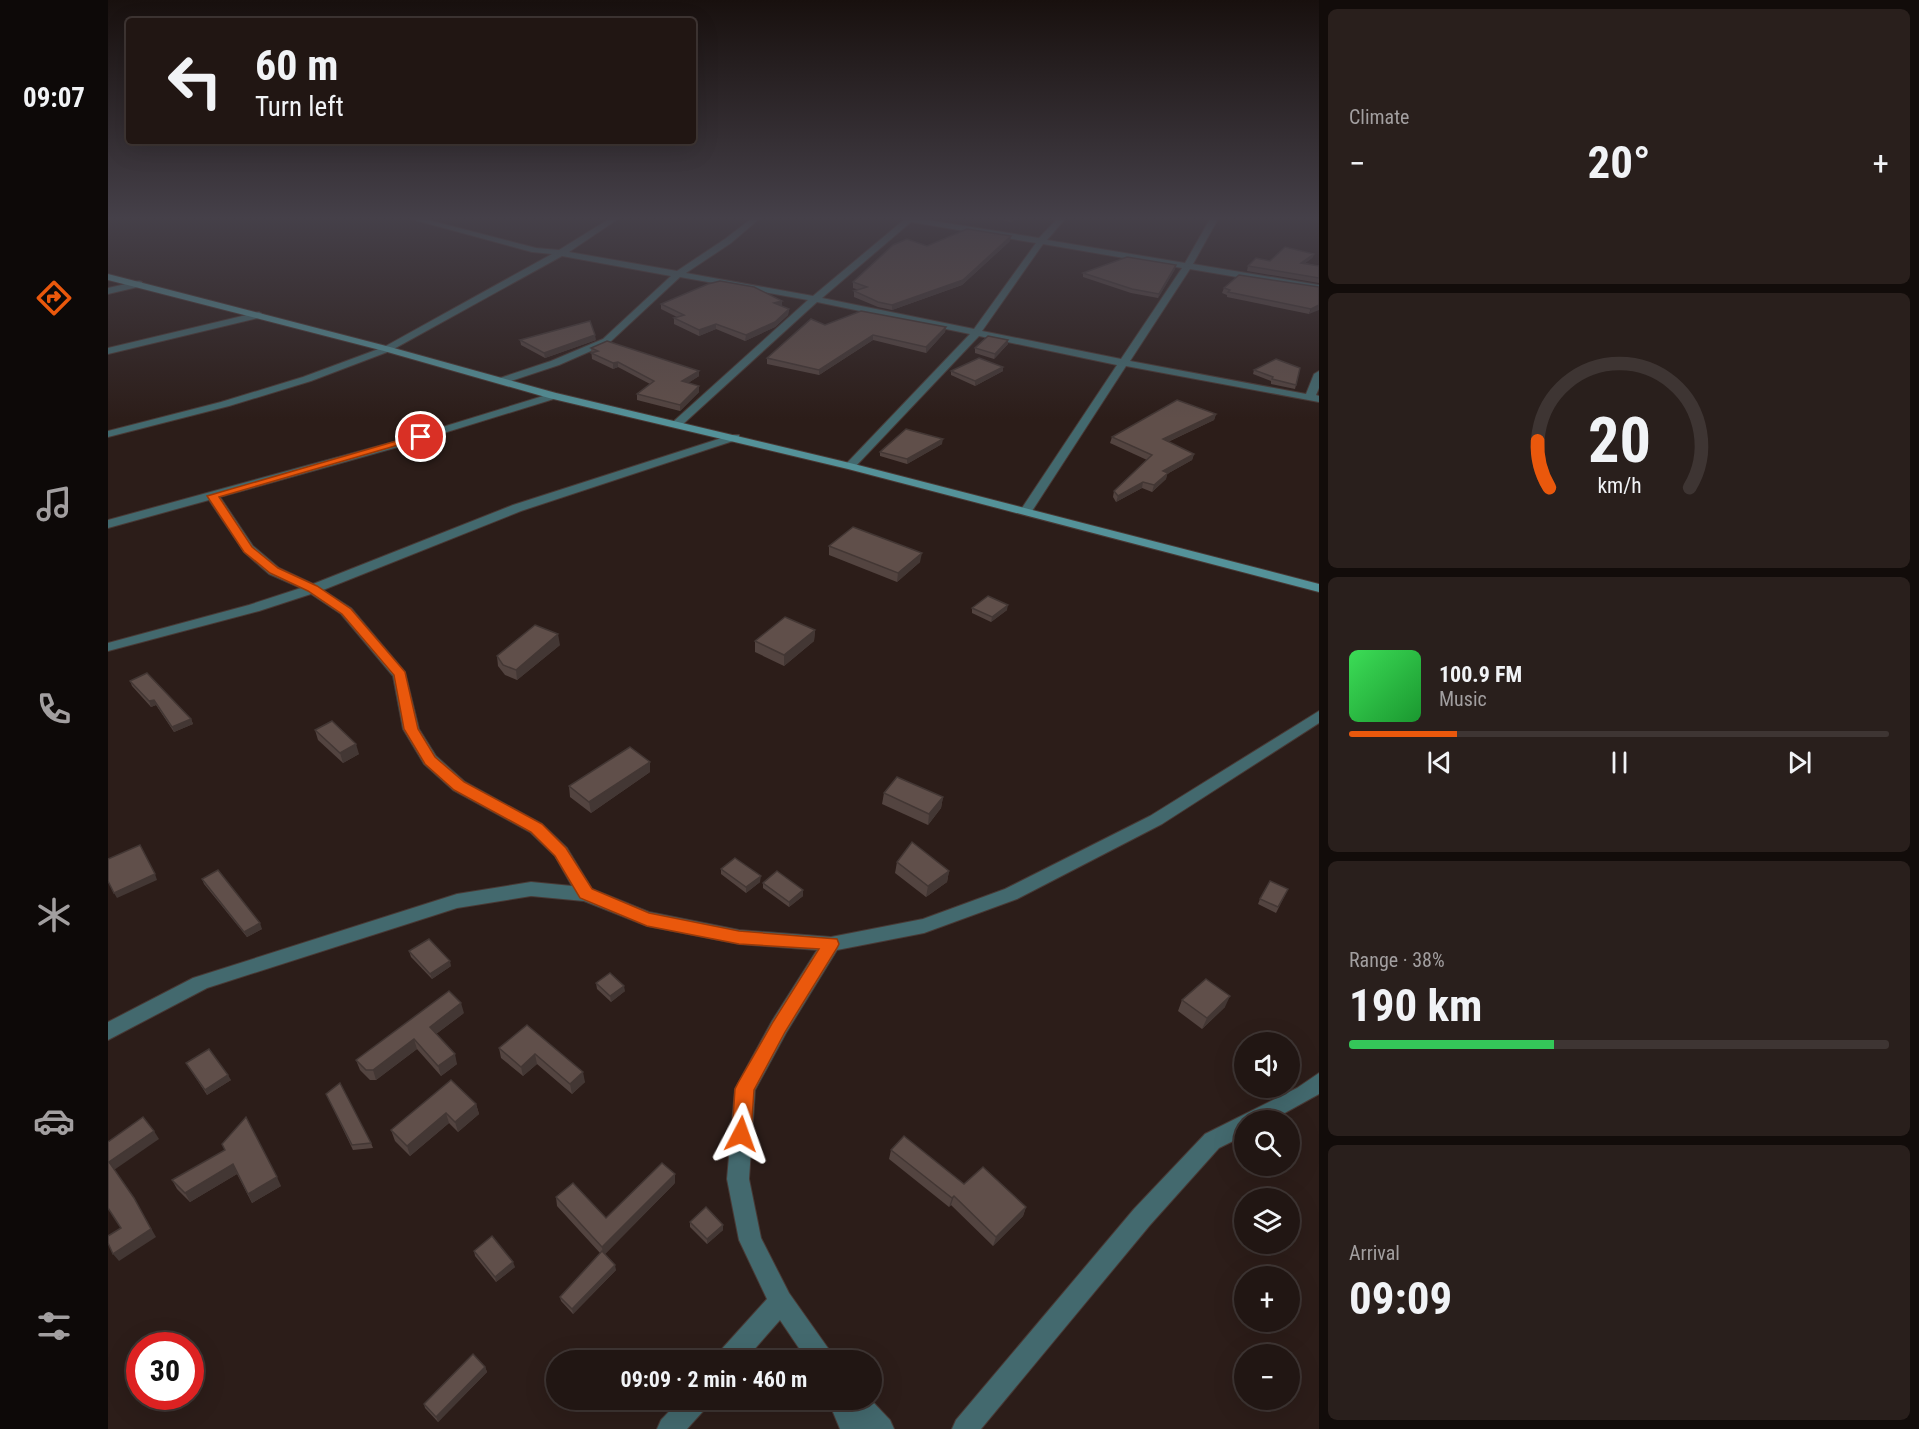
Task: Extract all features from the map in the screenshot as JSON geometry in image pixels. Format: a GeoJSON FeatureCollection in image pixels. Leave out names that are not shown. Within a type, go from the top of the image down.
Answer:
{"type":"FeatureCollection","features":[{"type":"Feature","properties":{"kind":"street"},"geometry":{"type":"LineString","coordinates":[[108,291],[132,286]]}},
{"type":"Feature","properties":{"kind":"street"},"geometry":{"type":"LineString","coordinates":[[146,286],[387,349],[553,396],[678,423],[850,465],[1319,588]]}},
{"type":"Feature","properties":{"kind":"street"},"geometry":{"type":"LineString","coordinates":[[108,434],[307,380],[387,349],[502,286]]}},
{"type":"Feature","properties":{"kind":"street"},"geometry":{"type":"LineString","coordinates":[[501,381],[555,363],[606,341],[665,286]]}},
{"type":"Feature","properties":{"kind":"street"},"geometry":{"type":"LineString","coordinates":[[738,286],[815,299],[1124,363],[1314,399],[1319,374]]}},
{"type":"Feature","properties":{"kind":"street"},"geometry":{"type":"LineString","coordinates":[[678,423],[831,286]]}},
{"type":"Feature","properties":{"kind":"street"},"geometry":{"type":"LineString","coordinates":[[850,465],[976,333],[1009,286]]}},
{"type":"Feature","properties":{"kind":"street"},"geometry":{"type":"LineString","coordinates":[[1026,511],[1174,286]]}},
{"type":"Feature","properties":{"kind":"street"},"geometry":{"type":"LineString","coordinates":[[108,351],[259,315]]}},
{"type":"Feature","properties":{"kind":"street"},"geometry":{"type":"LineString","coordinates":[[108,524],[401,443],[553,396]]}},
{"type":"Feature","properties":{"kind":"street"},"geometry":{"type":"LineString","coordinates":[[108,647],[254,608],[312,589],[517,508],[735,437]]}},
{"type":"Feature","properties":{"kind":"street"},"geometry":{"type":"LineString","coordinates":[[213,496],[248,549],[274,571],[312,589],[346,611],[400,675],[411,729],[430,760],[459,786],[536,828],[561,852],[586,894]]}},
{"type":"Feature","properties":{"kind":"street"},"geometry":{"type":"LineString","coordinates":[[108,1032],[200,983],[457,902],[531,889],[586,894],[647,919],[739,937],[831,944],[924,926],[1011,894],[1156,820],[1274,747],[1319,716]]}},
{"type":"Feature","properties":{"kind":"street"},"geometry":{"type":"LineString","coordinates":[[814,1350],[781,1301],[750,1240],[738,1179],[745,1089],[779,1027],[831,944]]}},
{"type":"Feature","properties":{"kind":"street"},"geometry":{"type":"LineString","coordinates":[[1272,1110],[1304,1094],[1319,1082]]}},
{"type":"Feature","properties":{"kind":"street"},"geometry":{"type":"LineString","coordinates":[[965,1429],[1150,1209],[1212,1141],[1234,1130]]}},
{"type":"Feature","properties":{"kind":"street"},"geometry":{"type":"LineString","coordinates":[[738,1350],[781,1301]]}},
{"type":"Feature","properties":{"kind":"street"},"geometry":{"type":"LineString","coordinates":[[670,1429],[687,1410]]}},
{"type":"Feature","properties":{"kind":"street"},"geometry":{"type":"LineString","coordinates":[[844,1410],[853,1429]]}},
{"type":"Feature","properties":{"kind":"street"},"geometry":{"type":"LineString","coordinates":[[863,1410],[881,1429]]}},
{"type":"Feature","properties":{"kind":"building"},"geometry":{"type":"Polygon","coordinates":[[[704,286],[747,286],[782,301],[774,303],[789,309],[775,322],[746,335],[716,324],[699,330],[674,318],[684,315],[661,304],[704,286]]]}},
{"type":"Feature","properties":{"kind":"building"},"geometry":{"type":"Polygon","coordinates":[[[863,286],[947,286],[892,305],[878,302],[854,291],[867,287],[863,286]]]}},
{"type":"Feature","properties":{"kind":"building"},"geometry":{"type":"Polygon","coordinates":[[[1122,286],[1164,286],[1159,294],[1122,286]]]}},
{"type":"Feature","properties":{"kind":"building"},"geometry":{"type":"Polygon","coordinates":[[[1227,286],[1319,287],[1319,305],[1311,309],[1228,292],[1230,290],[1224,288],[1227,286]]]}},
{"type":"Feature","properties":{"kind":"building"},"geometry":{"type":"Polygon","coordinates":[[[861,311],[946,327],[926,347],[873,335],[819,370],[767,358],[811,319],[825,325],[861,311]]]}},
{"type":"Feature","properties":{"kind":"building"},"geometry":{"type":"Polygon","coordinates":[[[590,321],[595,335],[544,353],[520,340],[590,321]]]}},
{"type":"Feature","properties":{"kind":"building"},"geometry":{"type":"Polygon","coordinates":[[[988,336],[1008,340],[995,354],[975,348],[988,336]]]}},
{"type":"Feature","properties":{"kind":"building"},"geometry":{"type":"Polygon","coordinates":[[[607,341],[699,371],[682,381],[699,386],[680,405],[637,394],[654,381],[618,362],[613,363],[591,353],[598,351],[591,348],[607,341]]]}},
{"type":"Feature","properties":{"kind":"building"},"geometry":{"type":"Polygon","coordinates":[[[979,358],[1003,367],[975,381],[951,371],[979,358]]]}},
{"type":"Feature","properties":{"kind":"building"},"geometry":{"type":"Polygon","coordinates":[[[1276,359],[1300,368],[1296,385],[1272,379],[1273,377],[1254,370],[1276,359]]]}},
{"type":"Feature","properties":{"kind":"building"},"geometry":{"type":"Polygon","coordinates":[[[1177,400],[1216,414],[1163,439],[1194,454],[1163,471],[1168,473],[1154,485],[1143,482],[1118,496],[1114,491],[1152,455],[1112,437],[1177,400]]]}},
{"type":"Feature","properties":{"kind":"building"},"geometry":{"type":"Polygon","coordinates":[[[906,429],[943,439],[907,459],[880,452],[906,429]]]}},
{"type":"Feature","properties":{"kind":"building"},"geometry":{"type":"Polygon","coordinates":[[[853,527],[922,553],[898,573],[829,546],[853,527]]]}},
{"type":"Feature","properties":{"kind":"building"},"geometry":{"type":"Polygon","coordinates":[[[988,596],[1008,605],[992,617],[972,608],[988,596]]]}},
{"type":"Feature","properties":{"kind":"building"},"geometry":{"type":"Polygon","coordinates":[[[785,617],[815,630],[784,655],[755,641],[785,617]]]}},
{"type":"Feature","properties":{"kind":"building"},"geometry":{"type":"Polygon","coordinates":[[[535,625],[558,634],[516,670],[503,665],[497,656],[535,625]]]}},
{"type":"Feature","properties":{"kind":"building"},"geometry":{"type":"Polygon","coordinates":[[[147,673],[191,719],[172,727],[154,700],[149,701],[130,681],[147,673]]]}},
{"type":"Feature","properties":{"kind":"building"},"geometry":{"type":"Polygon","coordinates":[[[332,721],[356,744],[340,753],[315,730],[332,721]]]}},
{"type":"Feature","properties":{"kind":"building"},"geometry":{"type":"Polygon","coordinates":[[[630,747],[650,762],[589,802],[569,786],[630,747]]]}},
{"type":"Feature","properties":{"kind":"building"},"geometry":{"type":"Polygon","coordinates":[[[897,777],[943,797],[929,814],[884,793],[897,777]]]}},
{"type":"Feature","properties":{"kind":"building"},"geometry":{"type":"Polygon","coordinates":[[[912,842],[949,871],[928,886],[897,862],[912,842]]]}},
{"type":"Feature","properties":{"kind":"building"},"geometry":{"type":"Polygon","coordinates":[[[140,845],[155,874],[114,893],[108,881],[108,859],[140,845]]]}},
{"type":"Feature","properties":{"kind":"building"},"geometry":{"type":"Polygon","coordinates":[[[735,858],[761,876],[746,887],[721,869],[735,858]]]}},
{"type":"Feature","properties":{"kind":"building"},"geometry":{"type":"Polygon","coordinates":[[[218,870],[260,923],[244,932],[202,879],[218,870]]]}},
{"type":"Feature","properties":{"kind":"building"},"geometry":{"type":"Polygon","coordinates":[[[777,871],[803,890],[789,902],[763,883],[777,871]]]}},
{"type":"Feature","properties":{"kind":"building"},"geometry":{"type":"Polygon","coordinates":[[[1270,881],[1288,889],[1278,907],[1260,899],[1270,881]]]}},
{"type":"Feature","properties":{"kind":"building"},"geometry":{"type":"Polygon","coordinates":[[[429,939],[450,961],[430,974],[409,951],[429,939]]]}},
{"type":"Feature","properties":{"kind":"building"},"geometry":{"type":"Polygon","coordinates":[[[610,973],[624,986],[610,996],[596,983],[610,973]]]}},
{"type":"Feature","properties":{"kind":"building"},"geometry":{"type":"Polygon","coordinates":[[[1206,979],[1230,996],[1207,1018],[1182,1000],[1206,979]]]}},
{"type":"Feature","properties":{"kind":"building"},"geometry":{"type":"Polygon","coordinates":[[[449,991],[461,1003],[430,1027],[455,1054],[438,1066],[414,1039],[373,1070],[366,1070],[356,1060],[449,991]]]}},
{"type":"Feature","properties":{"kind":"building"},"geometry":{"type":"Polygon","coordinates":[[[527,1025],[583,1072],[570,1084],[535,1054],[521,1067],[499,1048],[527,1025]]]}},
{"type":"Feature","properties":{"kind":"building"},"geometry":{"type":"Polygon","coordinates":[[[209,1049],[228,1075],[205,1090],[186,1063],[209,1049]]]}},
{"type":"Feature","properties":{"kind":"building"},"geometry":{"type":"Polygon","coordinates":[[[451,1080],[476,1104],[455,1122],[446,1113],[407,1146],[391,1130],[451,1080]]]}},
{"type":"Feature","properties":{"kind":"building"},"geometry":{"type":"Polygon","coordinates":[[[340,1083],[371,1143],[352,1145],[326,1094],[340,1083]]]}},
{"type":"Feature","properties":{"kind":"building"},"geometry":{"type":"Polygon","coordinates":[[[143,1117],[154,1131],[109,1162],[134,1198],[151,1229],[113,1254],[108,1243],[108,1236],[121,1228],[108,1208],[108,1142],[143,1117]]]}},
{"type":"Feature","properties":{"kind":"building"},"geometry":{"type":"Polygon","coordinates":[[[246,1117],[277,1177],[248,1194],[233,1164],[185,1193],[172,1180],[225,1150],[222,1144],[246,1117]]]}},
{"type":"Feature","properties":{"kind":"building"},"geometry":{"type":"Polygon","coordinates":[[[904,1136],[964,1184],[983,1167],[1026,1207],[996,1237],[954,1196],[952,1198],[891,1150],[904,1136]]]}},
{"type":"Feature","properties":{"kind":"building"},"geometry":{"type":"Polygon","coordinates":[[[662,1163],[675,1174],[602,1247],[556,1197],[573,1183],[606,1218],[662,1163]]]}},
{"type":"Feature","properties":{"kind":"building"},"geometry":{"type":"Polygon","coordinates":[[[706,1207],[723,1225],[707,1239],[690,1222],[706,1207]]]}},
{"type":"Feature","properties":{"kind":"building"},"geometry":{"type":"Polygon","coordinates":[[[492,1236],[513,1262],[495,1277],[474,1251],[492,1236]]]}},
{"type":"Feature","properties":{"kind":"building"},"geometry":{"type":"Polygon","coordinates":[[[602,1251],[615,1265],[572,1309],[560,1297],[602,1251]]]}},
{"type":"Feature","properties":{"kind":"building"},"geometry":{"type":"Polygon","coordinates":[[[473,1354],[485,1367],[436,1417],[424,1404],[473,1354]]]}},
{"type":"Feature","properties":{"kind":"route"},"geometry":{"type":"LineString","coordinates":[[421,437],[213,496],[248,549],[274,571],[312,589],[346,611],[400,675],[411,729],[430,760],[459,786],[536,828],[561,852],[586,894],[647,919],[739,937],[831,944],[779,1027],[745,1089],[741,1134]]}}]}
